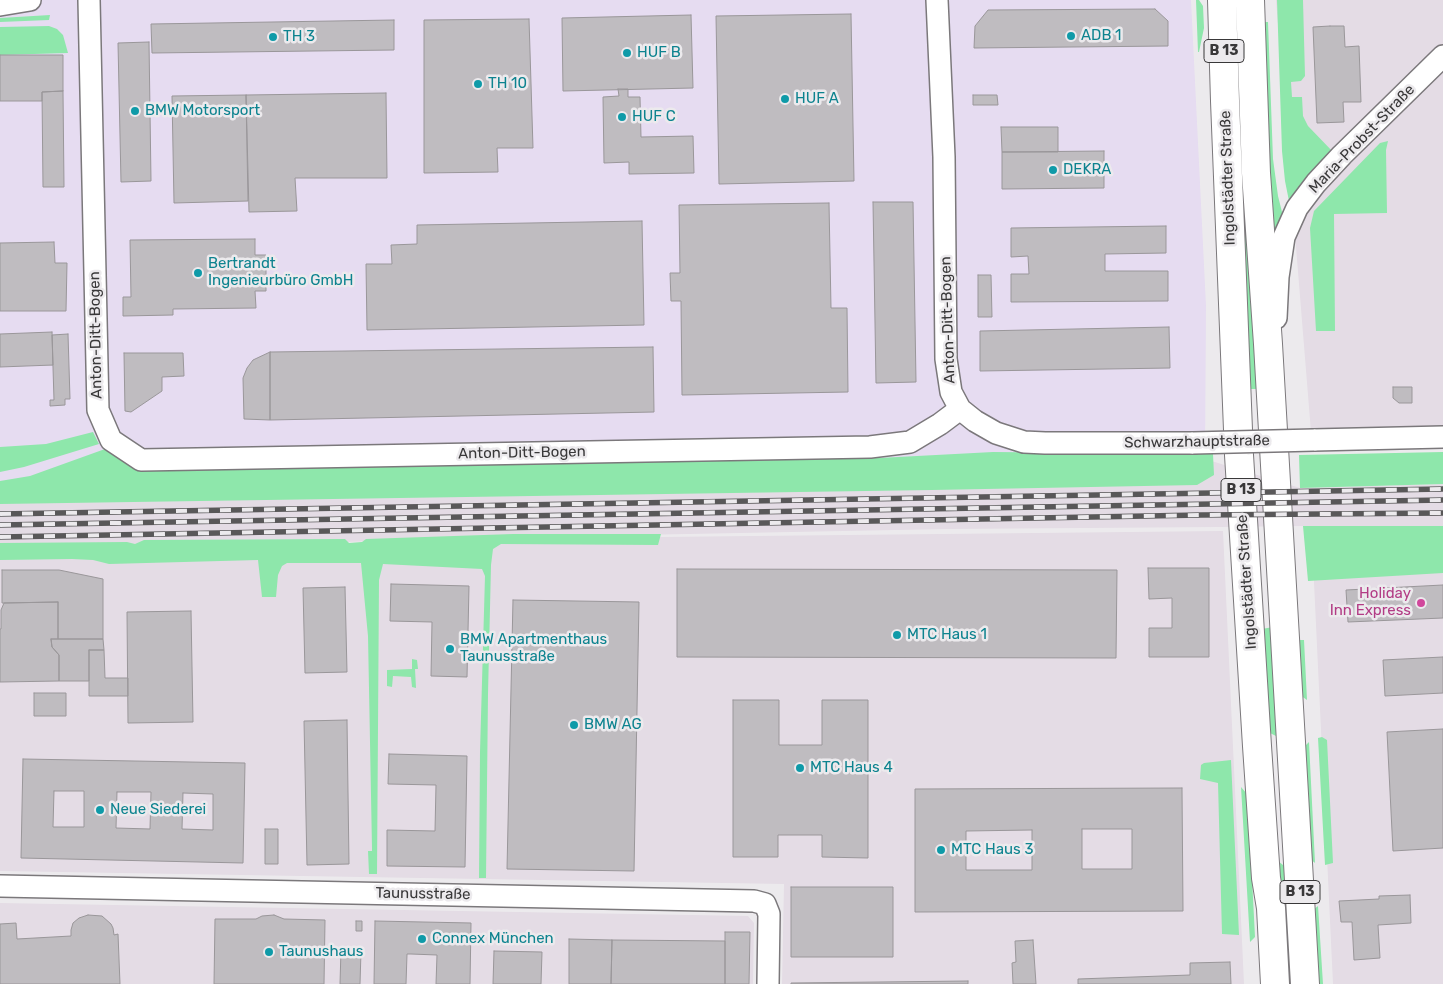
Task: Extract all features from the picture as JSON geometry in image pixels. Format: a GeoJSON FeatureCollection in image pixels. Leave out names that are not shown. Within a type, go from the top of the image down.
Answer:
{"type":"FeatureCollection","features":[{"type":"Feature","properties":{"kind":"main road","name":"Ingolstädter Straße"},"geometry":{"type":"LineString","coordinates":[[1222,0],[1239,455],[1256,746],[1266,878],[1271,908],[1274,984]]}},
{"type":"Feature","properties":{"kind":"main road","name":"Ingolstädter Straße"},"geometry":{"type":"LineString","coordinates":[[1250,0],[1256,173],[1268,344],[1305,984]]}},
{"type":"Feature","properties":{"kind":"street"},"geometry":{"type":"LineString","coordinates":[[0,5],[30,0]]}},
{"type":"Feature","properties":{"kind":"street","name":"Anton-Ditt-Bogen"},"geometry":{"type":"LineString","coordinates":[[89,0],[98,410],[111,440],[141,460],[870,447],[910,442],[960,410],[951,392],[946,359],[944,157],[937,0]]}},
{"type":"Feature","properties":{"kind":"street"},"geometry":{"type":"LineString","coordinates":[[1210,0],[1214,85],[1225,101]]}},
{"type":"Feature","properties":{"kind":"street","name":"Maria-Probst-Straße"},"geometry":{"type":"LineString","coordinates":[[1268,344],[1277,314],[1278,277],[1284,238],[1297,208],[1316,183],[1342,155],[1443,56]]}},
{"type":"Feature","properties":{"kind":"street","name":"Schwarzhauptstraße"},"geometry":{"type":"LineString","coordinates":[[960,410],[974,421],[996,433],[1024,442],[1192,443],[1443,437]]}},
{"type":"Feature","properties":{"kind":"street","name":"Taunusstraße"},"geometry":{"type":"LineString","coordinates":[[0,886],[754,901],[765,904],[769,914],[768,984]]}},
{"type":"Feature","properties":{"kind":"shaded area"},"geometry":{"type":"Polygon","coordinates":[[[0,0],[1191,0],[1206,306],[1205,459],[0,482],[0,0]]]}},
{"type":"Feature","properties":{"kind":"shaded area"},"geometry":{"type":"Polygon","coordinates":[[[1276,0],[1443,0],[1443,431],[1311,432],[1276,0]]]}},
{"type":"Feature","properties":{"kind":"shaded area"},"geometry":{"type":"Polygon","coordinates":[[[1205,459],[1300,488],[1443,484],[1443,526],[948,529],[481,538],[0,552],[0,482],[1205,459]]]}},
{"type":"Feature","properties":{"kind":"shaded area"},"geometry":{"type":"Polygon","coordinates":[[[1223,531],[1244,984],[782,984],[784,884],[0,871],[0,555],[659,537],[1223,531]]]}},
{"type":"Feature","properties":{"kind":"shaded area"},"geometry":{"type":"Polygon","coordinates":[[[1312,540],[1443,541],[1443,984],[1333,984],[1312,540]]]}},
{"type":"Feature","properties":{"kind":"shaded area"},"geometry":{"type":"Polygon","coordinates":[[[0,903],[748,916],[754,923],[753,984],[0,984],[0,903]]]}},
{"type":"Feature","properties":{"kind":"green space"},"geometry":{"type":"Polygon","coordinates":[[[1196,0],[1199,0],[1203,6],[1204,28],[1199,52],[1198,52],[1196,0]]]}},
{"type":"Feature","properties":{"kind":"green space"},"geometry":{"type":"Polygon","coordinates":[[[1231,0],[1241,0],[1259,389],[1249,389],[1231,0]]]}},
{"type":"Feature","properties":{"kind":"green space"},"geometry":{"type":"Polygon","coordinates":[[[1277,0],[1303,0],[1305,76],[1301,81],[1291,82],[1292,97],[1302,97],[1303,116],[1308,126],[1334,153],[1290,206],[1282,151],[1277,0]]]}},
{"type":"Feature","properties":{"kind":"green space"},"geometry":{"type":"Polygon","coordinates":[[[50,15],[49,20],[0,22],[0,18],[50,15]]]}},
{"type":"Feature","properties":{"kind":"green space"},"geometry":{"type":"Polygon","coordinates":[[[1259,22],[1268,22],[1273,159],[1278,196],[1284,220],[1271,284],[1259,22]]]}},
{"type":"Feature","properties":{"kind":"green space"},"geometry":{"type":"Polygon","coordinates":[[[49,26],[57,29],[63,35],[68,53],[0,55],[0,27],[49,26]]]}},
{"type":"Feature","properties":{"kind":"green space"},"geometry":{"type":"Polygon","coordinates":[[[1388,141],[1386,150],[1387,213],[1334,214],[1335,331],[1316,331],[1310,228],[1314,211],[1380,143],[1388,141]]]}},
{"type":"Feature","properties":{"kind":"green space"},"geometry":{"type":"Polygon","coordinates":[[[93,432],[99,444],[24,467],[0,472],[0,447],[46,444],[93,432]]]}},
{"type":"Feature","properties":{"kind":"green space"},"geometry":{"type":"Polygon","coordinates":[[[105,449],[130,465],[152,469],[879,458],[993,452],[1213,454],[1214,475],[1197,485],[0,504],[0,481],[30,476],[105,449]]]}},
{"type":"Feature","properties":{"kind":"green space"},"geometry":{"type":"Polygon","coordinates":[[[1443,452],[1443,484],[1300,488],[1299,455],[1443,452]]]}},
{"type":"Feature","properties":{"kind":"green space"},"geometry":{"type":"Polygon","coordinates":[[[1303,526],[1443,526],[1443,573],[1308,581],[1303,526]]]}},
{"type":"Feature","properties":{"kind":"green space"},"geometry":{"type":"Polygon","coordinates":[[[513,534],[661,534],[658,545],[501,544],[493,549],[488,694],[486,878],[479,878],[480,752],[485,576],[482,569],[383,564],[379,580],[377,874],[369,874],[368,851],[372,851],[372,848],[368,636],[361,563],[287,563],[282,566],[278,575],[276,597],[262,597],[258,560],[109,564],[93,560],[72,559],[0,560],[0,543],[127,542],[135,544],[144,540],[345,539],[349,543],[362,542],[366,539],[513,534]]]}},
{"type":"Feature","properties":{"kind":"green space"},"geometry":{"type":"Polygon","coordinates":[[[1273,627],[1280,744],[1276,736],[1268,732],[1262,629],[1273,627]]]}},
{"type":"Feature","properties":{"kind":"green space"},"geometry":{"type":"Polygon","coordinates":[[[1298,640],[1304,640],[1307,700],[1300,695],[1298,640]]]}},
{"type":"Feature","properties":{"kind":"green space"},"geometry":{"type":"Polygon","coordinates":[[[412,659],[417,660],[418,669],[415,669],[416,688],[412,687],[411,677],[393,676],[392,687],[387,686],[387,670],[412,669],[412,659]]]}},
{"type":"Feature","properties":{"kind":"green space"},"geometry":{"type":"Polygon","coordinates":[[[1322,737],[1327,740],[1333,863],[1325,865],[1318,738],[1322,737]]]}},
{"type":"Feature","properties":{"kind":"green space"},"geometry":{"type":"Polygon","coordinates":[[[1309,742],[1315,863],[1309,858],[1304,747],[1309,742]]]}},
{"type":"Feature","properties":{"kind":"green space"},"geometry":{"type":"Polygon","coordinates":[[[1231,760],[1239,935],[1222,934],[1218,783],[1200,779],[1201,765],[1204,763],[1231,760]]]}},
{"type":"Feature","properties":{"kind":"green space"},"geometry":{"type":"Polygon","coordinates":[[[1241,787],[1247,794],[1248,800],[1255,937],[1250,942],[1241,787]]]}},
{"type":"Feature","properties":{"kind":"green space"},"geometry":{"type":"Polygon","coordinates":[[[1278,861],[1285,866],[1294,984],[1290,984],[1285,893],[1278,879],[1278,861]]]}},
{"type":"Feature","properties":{"kind":"green space"},"geometry":{"type":"Polygon","coordinates":[[[1318,906],[1323,984],[1318,984],[1313,910],[1318,906]]]}},
{"type":"Feature","properties":{"kind":"building","name":"ADB 1"},"geometry":{"type":"Polygon","coordinates":[[[1155,9],[1168,21],[1168,46],[974,48],[975,26],[988,10],[1155,9]]]}},
{"type":"Feature","properties":{"kind":"building","name":"HUF A"},"geometry":{"type":"Polygon","coordinates":[[[851,14],[854,181],[719,184],[716,16],[851,14]]]}},
{"type":"Feature","properties":{"kind":"building","name":"HUF B"},"geometry":{"type":"Polygon","coordinates":[[[691,15],[693,88],[563,91],[562,18],[691,15]]]}},
{"type":"Feature","properties":{"kind":"building","name":"TH 10"},"geometry":{"type":"Polygon","coordinates":[[[529,19],[533,148],[497,148],[498,172],[424,173],[424,20],[529,19]]]}},
{"type":"Feature","properties":{"kind":"building","name":"TH 3"},"geometry":{"type":"Polygon","coordinates":[[[394,20],[394,50],[152,53],[151,24],[394,20]]]}},
{"type":"Feature","properties":{"kind":"building"},"geometry":{"type":"Polygon","coordinates":[[[1344,26],[1345,47],[1359,46],[1361,102],[1343,102],[1344,122],[1317,123],[1313,27],[1344,26]]]}},
{"type":"Feature","properties":{"kind":"building","name":"BMW Motorsport"},"geometry":{"type":"Polygon","coordinates":[[[149,42],[151,181],[121,182],[118,43],[149,42]]]}},
{"type":"Feature","properties":{"kind":"building"},"geometry":{"type":"Polygon","coordinates":[[[0,55],[63,55],[63,91],[42,92],[42,101],[0,101],[0,55]]]}},
{"type":"Feature","properties":{"kind":"building","name":"HUF C"},"geometry":{"type":"Polygon","coordinates":[[[618,89],[628,89],[628,97],[640,97],[641,137],[693,136],[694,173],[629,174],[629,162],[604,163],[603,97],[619,96],[618,89]]]}},
{"type":"Feature","properties":{"kind":"building"},"geometry":{"type":"Polygon","coordinates":[[[63,91],[64,187],[43,187],[42,92],[63,91]]]}},
{"type":"Feature","properties":{"kind":"building"},"geometry":{"type":"Polygon","coordinates":[[[386,93],[387,178],[295,178],[297,211],[249,212],[246,95],[386,93]]]}},
{"type":"Feature","properties":{"kind":"building"},"geometry":{"type":"Polygon","coordinates":[[[246,95],[248,201],[174,203],[172,96],[246,95]]]}},
{"type":"Feature","properties":{"kind":"building"},"geometry":{"type":"Polygon","coordinates":[[[973,95],[997,95],[998,105],[973,105],[973,95]]]}},
{"type":"Feature","properties":{"kind":"building"},"geometry":{"type":"Polygon","coordinates":[[[1001,127],[1058,127],[1058,152],[1002,152],[1001,127]]]}},
{"type":"Feature","properties":{"kind":"building","name":"DEKRA"},"geometry":{"type":"Polygon","coordinates":[[[1104,151],[1104,188],[1002,189],[1002,152],[1104,151]]]}},
{"type":"Feature","properties":{"kind":"building"},"geometry":{"type":"Polygon","coordinates":[[[873,202],[913,202],[916,382],[876,383],[873,202]]]}},
{"type":"Feature","properties":{"kind":"building"},"geometry":{"type":"Polygon","coordinates":[[[829,203],[831,308],[847,308],[848,392],[682,395],[681,301],[671,301],[670,273],[680,273],[679,205],[829,203]]]}},
{"type":"Feature","properties":{"kind":"building"},"geometry":{"type":"Polygon","coordinates":[[[642,221],[644,325],[367,330],[366,264],[392,264],[391,245],[417,244],[417,225],[642,221]]]}},
{"type":"Feature","properties":{"kind":"building"},"geometry":{"type":"Polygon","coordinates":[[[1166,226],[1166,253],[1105,254],[1105,271],[1168,271],[1168,301],[1011,302],[1011,274],[1029,274],[1028,256],[1011,257],[1011,228],[1166,226]]]}},
{"type":"Feature","properties":{"kind":"building","name":"Bertrandt Ingenieurbüro GmbH"},"geometry":{"type":"Polygon","coordinates":[[[255,239],[255,255],[266,255],[266,291],[255,291],[256,308],[173,309],[173,315],[123,316],[123,297],[131,297],[130,240],[255,239]]]}},
{"type":"Feature","properties":{"kind":"building"},"geometry":{"type":"Polygon","coordinates":[[[54,242],[55,263],[67,263],[66,311],[0,311],[0,243],[54,242]]]}},
{"type":"Feature","properties":{"kind":"building"},"geometry":{"type":"Polygon","coordinates":[[[978,275],[991,275],[992,317],[978,317],[978,275]]]}},
{"type":"Feature","properties":{"kind":"building"},"geometry":{"type":"Polygon","coordinates":[[[1169,327],[1170,368],[980,371],[980,331],[1169,327]]]}},
{"type":"Feature","properties":{"kind":"building"},"geometry":{"type":"Polygon","coordinates":[[[52,332],[53,365],[0,367],[0,334],[52,332]]]}},
{"type":"Feature","properties":{"kind":"building"},"geometry":{"type":"Polygon","coordinates":[[[68,334],[70,399],[65,399],[65,405],[50,406],[50,400],[54,400],[52,335],[68,334]]]}},
{"type":"Feature","properties":{"kind":"building"},"geometry":{"type":"Polygon","coordinates":[[[653,347],[654,412],[270,420],[270,352],[653,347]]]}},
{"type":"Feature","properties":{"kind":"building"},"geometry":{"type":"Polygon","coordinates":[[[270,352],[270,420],[244,419],[243,378],[253,360],[270,352]]]}},
{"type":"Feature","properties":{"kind":"building"},"geometry":{"type":"Polygon","coordinates":[[[124,353],[183,353],[184,376],[162,377],[162,391],[131,412],[125,411],[124,353]]]}},
{"type":"Feature","properties":{"kind":"building"},"geometry":{"type":"Polygon","coordinates":[[[1393,387],[1412,387],[1412,403],[1399,403],[1393,398],[1393,387]]]}},
{"type":"Feature","properties":{"kind":"building"},"geometry":{"type":"Polygon","coordinates":[[[1148,568],[1209,568],[1209,657],[1149,657],[1149,628],[1172,628],[1172,598],[1149,599],[1148,568]]]}},
{"type":"Feature","properties":{"kind":"building","name":"MTC Haus 1"},"geometry":{"type":"Polygon","coordinates":[[[677,569],[1117,570],[1116,658],[677,657],[677,569]]]}},
{"type":"Feature","properties":{"kind":"building"},"geometry":{"type":"Polygon","coordinates":[[[2,570],[59,570],[103,579],[103,639],[58,639],[58,602],[2,603],[2,570]]]}},
{"type":"Feature","properties":{"kind":"building","name":"BMW Apartmenthaus Taunusstraße"},"geometry":{"type":"Polygon","coordinates":[[[391,584],[469,586],[467,677],[431,676],[432,622],[390,621],[391,584]]]}},
{"type":"Feature","properties":{"kind":"building"},"geometry":{"type":"Polygon","coordinates":[[[1443,585],[1443,618],[1348,622],[1346,590],[1443,585]]]}},
{"type":"Feature","properties":{"kind":"building"},"geometry":{"type":"Polygon","coordinates":[[[345,587],[347,672],[305,673],[303,588],[345,587]]]}},
{"type":"Feature","properties":{"kind":"building","name":"BMW AG"},"geometry":{"type":"Polygon","coordinates":[[[513,600],[639,602],[634,871],[507,869],[513,600]]]}},
{"type":"Feature","properties":{"kind":"building"},"geometry":{"type":"Polygon","coordinates":[[[58,602],[58,639],[51,639],[52,647],[59,655],[59,681],[0,682],[0,629],[1,610],[4,603],[58,602]]]}},
{"type":"Feature","properties":{"kind":"building"},"geometry":{"type":"Polygon","coordinates":[[[191,611],[193,722],[128,723],[127,612],[191,611]]]}},
{"type":"Feature","properties":{"kind":"building"},"geometry":{"type":"Polygon","coordinates":[[[51,639],[103,639],[104,650],[89,650],[89,681],[59,681],[59,655],[52,647],[51,639]]]}},
{"type":"Feature","properties":{"kind":"building"},"geometry":{"type":"Polygon","coordinates":[[[89,650],[104,650],[105,678],[128,678],[128,696],[89,696],[89,650]]]}},
{"type":"Feature","properties":{"kind":"building"},"geometry":{"type":"Polygon","coordinates":[[[1443,657],[1443,693],[1385,696],[1383,660],[1443,657]]]}},
{"type":"Feature","properties":{"kind":"building"},"geometry":{"type":"Polygon","coordinates":[[[34,693],[66,693],[66,716],[34,716],[34,693]]]}},
{"type":"Feature","properties":{"kind":"building","name":"MTC Haus 4"},"geometry":{"type":"Polygon","coordinates":[[[733,700],[779,700],[779,745],[822,745],[822,700],[868,700],[868,858],[822,857],[822,835],[778,835],[778,857],[733,857],[733,700]]]}},
{"type":"Feature","properties":{"kind":"building"},"geometry":{"type":"Polygon","coordinates":[[[347,720],[349,864],[307,865],[304,721],[347,720]]]}},
{"type":"Feature","properties":{"kind":"building"},"geometry":{"type":"Polygon","coordinates":[[[1443,729],[1443,848],[1393,851],[1387,732],[1443,729]]]}},
{"type":"Feature","properties":{"kind":"building"},"geometry":{"type":"Polygon","coordinates":[[[389,754],[467,756],[465,867],[387,866],[387,830],[435,831],[436,785],[388,784],[389,754]]]}},
{"type":"Feature","properties":{"kind":"building","name":"Neue Siederei"},"geometry":{"type":"Polygon","coordinates":[[[23,759],[245,763],[243,863],[21,858],[23,759]],[[54,791],[53,827],[84,827],[84,791],[54,791]],[[117,792],[116,828],[150,829],[151,792],[117,792]],[[183,793],[182,829],[213,830],[213,794],[183,793]]]}},
{"type":"Feature","properties":{"kind":"building","name":"MTC Haus 3"},"geometry":{"type":"Polygon","coordinates":[[[1182,788],[1183,911],[915,912],[915,789],[1182,788]],[[1082,829],[1082,869],[1132,869],[1132,829],[1082,829]],[[1032,830],[966,831],[966,870],[1032,870],[1032,830]]]}},
{"type":"Feature","properties":{"kind":"building"},"geometry":{"type":"Polygon","coordinates":[[[265,829],[278,829],[278,864],[265,864],[265,829]]]}},
{"type":"Feature","properties":{"kind":"building"},"geometry":{"type":"Polygon","coordinates":[[[791,887],[893,887],[893,957],[791,957],[791,887]]]}},
{"type":"Feature","properties":{"kind":"building"},"geometry":{"type":"Polygon","coordinates":[[[1410,895],[1411,923],[1378,925],[1380,958],[1354,960],[1352,922],[1341,922],[1339,901],[1379,899],[1379,896],[1410,895]]]}},
{"type":"Feature","properties":{"kind":"building"},"geometry":{"type":"Polygon","coordinates":[[[88,915],[102,916],[111,924],[114,935],[118,934],[120,984],[0,984],[0,924],[16,923],[17,939],[71,936],[73,923],[79,918],[88,915]]]}},
{"type":"Feature","properties":{"kind":"building","name":"Taunushaus"},"geometry":{"type":"Polygon","coordinates":[[[274,915],[284,919],[325,920],[324,984],[214,984],[215,919],[256,919],[262,916],[274,915]]]}},
{"type":"Feature","properties":{"kind":"building"},"geometry":{"type":"Polygon","coordinates":[[[356,921],[362,921],[362,931],[356,931],[356,921]]]}},
{"type":"Feature","properties":{"kind":"building","name":"Connex München"},"geometry":{"type":"Polygon","coordinates":[[[375,921],[471,923],[470,984],[436,984],[437,955],[407,954],[406,984],[374,984],[375,921]]]}},
{"type":"Feature","properties":{"kind":"building"},"geometry":{"type":"Polygon","coordinates":[[[725,932],[750,932],[749,984],[725,984],[725,932]]]}},
{"type":"Feature","properties":{"kind":"building"},"geometry":{"type":"Polygon","coordinates":[[[569,939],[612,940],[611,984],[569,984],[569,939]]]}},
{"type":"Feature","properties":{"kind":"building"},"geometry":{"type":"Polygon","coordinates":[[[612,940],[725,941],[725,984],[611,984],[612,940]]]}},
{"type":"Feature","properties":{"kind":"building"},"geometry":{"type":"Polygon","coordinates":[[[1033,940],[1036,984],[1013,984],[1012,963],[1016,962],[1015,941],[1033,940]]]}},
{"type":"Feature","properties":{"kind":"building"},"geometry":{"type":"Polygon","coordinates":[[[341,950],[361,951],[360,984],[340,984],[341,950]]]}},
{"type":"Feature","properties":{"kind":"building"},"geometry":{"type":"Polygon","coordinates":[[[494,951],[542,952],[541,984],[493,984],[494,951]]]}},
{"type":"Feature","properties":{"kind":"building"},"geometry":{"type":"Polygon","coordinates":[[[1230,962],[1231,984],[1078,984],[1078,979],[1190,975],[1190,963],[1230,962]]]}},
{"type":"Feature","properties":{"kind":"building"},"geometry":{"type":"Polygon","coordinates":[[[968,981],[968,984],[791,984],[791,983],[968,981]]]}},
{"type":"Feature","properties":{"kind":"railway"},"geometry":{"type":"LineString","coordinates":[[0,514],[1443,489]]}},
{"type":"Feature","properties":{"kind":"railway"},"geometry":{"type":"LineString","coordinates":[[0,525],[1443,500]]}},
{"type":"Feature","properties":{"kind":"railway"},"geometry":{"type":"LineString","coordinates":[[0,537],[1201,515],[1443,513]]}},
{"type":"Feature","properties":{"kind":"place","name":"ADB 1"},"geometry":{"type":"Point","coordinates":[1071,36]}},
{"type":"Feature","properties":{"kind":"place","name":"TH 3"},"geometry":{"type":"Point","coordinates":[273,37]}},
{"type":"Feature","properties":{"kind":"place","name":"HUF B"},"geometry":{"type":"Point","coordinates":[627,53]}},
{"type":"Feature","properties":{"kind":"place","name":"TH 10"},"geometry":{"type":"Point","coordinates":[478,84]}},
{"type":"Feature","properties":{"kind":"place","name":"HUF A"},"geometry":{"type":"Point","coordinates":[785,99]}},
{"type":"Feature","properties":{"kind":"place","name":"BMW Motorsport"},"geometry":{"type":"Point","coordinates":[135,111]}},
{"type":"Feature","properties":{"kind":"place","name":"HUF C"},"geometry":{"type":"Point","coordinates":[622,117]}},
{"type":"Feature","properties":{"kind":"place","name":"DEKRA"},"geometry":{"type":"Point","coordinates":[1053,170]}},
{"type":"Feature","properties":{"kind":"place","name":"Bertrandt Ingenieurbüro GmbH"},"geometry":{"type":"Point","coordinates":[198,273]}},
{"type":"Feature","properties":{"kind":"place","name":"Holiday Inn Express"},"geometry":{"type":"Point","coordinates":[1421,603]}},
{"type":"Feature","properties":{"kind":"place","name":"MTC Haus 1"},"geometry":{"type":"Point","coordinates":[897,635]}},
{"type":"Feature","properties":{"kind":"place","name":"BMW Apartmenthaus Taunusstraße"},"geometry":{"type":"Point","coordinates":[450,649]}},
{"type":"Feature","properties":{"kind":"place","name":"BMW AG"},"geometry":{"type":"Point","coordinates":[574,725]}},
{"type":"Feature","properties":{"kind":"place","name":"MTC Haus 4"},"geometry":{"type":"Point","coordinates":[800,768]}},
{"type":"Feature","properties":{"kind":"place","name":"Neue Siederei"},"geometry":{"type":"Point","coordinates":[100,810]}},
{"type":"Feature","properties":{"kind":"place","name":"MTC Haus 3"},"geometry":{"type":"Point","coordinates":[941,850]}},
{"type":"Feature","properties":{"kind":"place","name":"Connex München"},"geometry":{"type":"Point","coordinates":[422,939]}},
{"type":"Feature","properties":{"kind":"place","name":"Taunushaus"},"geometry":{"type":"Point","coordinates":[269,952]}}]}
